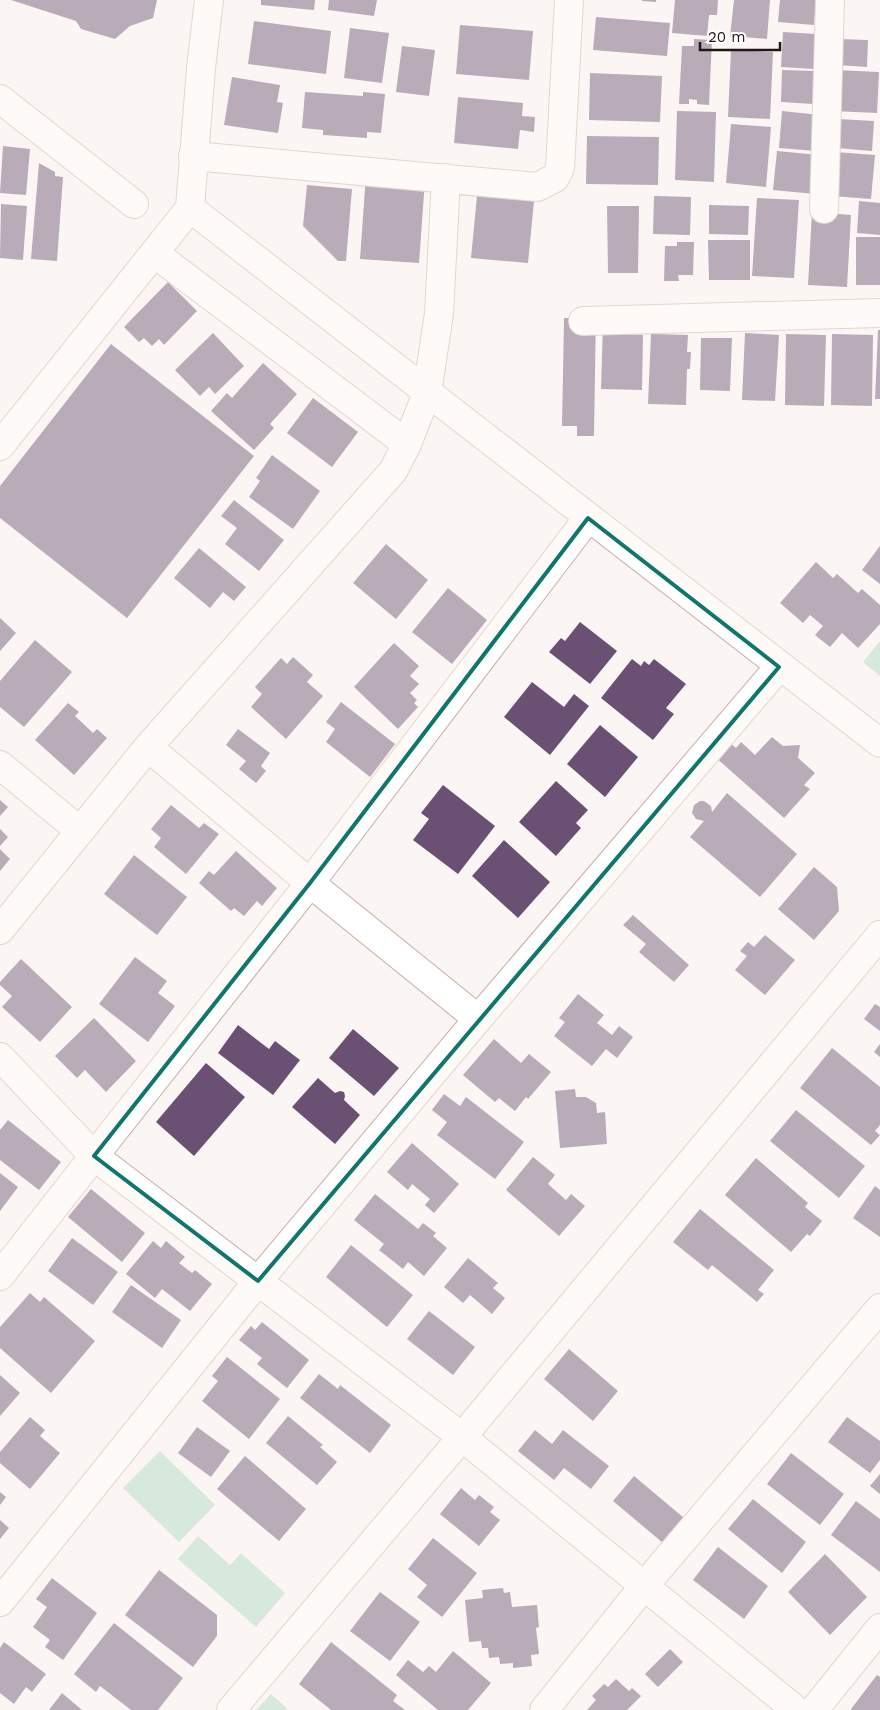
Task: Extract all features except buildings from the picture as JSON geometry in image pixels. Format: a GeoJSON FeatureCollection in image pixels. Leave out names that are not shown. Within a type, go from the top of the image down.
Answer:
{"type":"FeatureCollection","features":[{"type":"Feature","properties":{"kind":"street"},"geometry":{"type":"LineString","coordinates":[[0,446],[190,208],[193,156],[209,0]]}},
{"type":"Feature","properties":{"kind":"street"},"geometry":{"type":"LineString","coordinates":[[193,156],[537,187],[555,178],[560,168],[569,0]]}},
{"type":"Feature","properties":{"kind":"street"},"geometry":{"type":"LineString","coordinates":[[824,209],[830,0]]}},
{"type":"Feature","properties":{"kind":"street"},"geometry":{"type":"LineString","coordinates":[[0,99],[134,204]]}},
{"type":"Feature","properties":{"kind":"street"},"geometry":{"type":"LineString","coordinates":[[0,930],[148,747],[393,471],[407,444],[428,393],[439,314],[446,178]]}},
{"type":"Feature","properties":{"kind":"street"},"geometry":{"type":"LineString","coordinates":[[190,208],[779,667],[880,743]]}},
{"type":"Feature","properties":{"kind":"street"},"geometry":{"type":"LineString","coordinates":[[154,253],[407,444]]}},
{"type":"Feature","properties":{"kind":"street"},"geometry":{"type":"LineString","coordinates":[[583,321],[880,313]]}},
{"type":"Feature","properties":{"kind":"street"},"geometry":{"type":"LineString","coordinates":[[0,1276],[310,883],[588,518]]}},
{"type":"Feature","properties":{"kind":"street"},"geometry":{"type":"LineString","coordinates":[[0,1602],[258,1281],[478,1019],[779,667]]}},
{"type":"Feature","properties":{"kind":"street"},"geometry":{"type":"LineString","coordinates":[[148,747],[310,883],[478,1019]]}},
{"type":"Feature","properties":{"kind":"street"},"geometry":{"type":"LineString","coordinates":[[0,765],[80,831]]}},
{"type":"Feature","properties":{"kind":"street"},"geometry":{"type":"LineString","coordinates":[[231,1710],[462,1437],[880,935]]}},
{"type":"Feature","properties":{"kind":"street"},"geometry":{"type":"LineString","coordinates":[[0,1057],[94,1156],[462,1437],[796,1710]]}},
{"type":"Feature","properties":{"kind":"street"},"geometry":{"type":"LineString","coordinates":[[544,1710],[644,1586],[880,1308]]}},
{"type":"Feature","properties":{"kind":"street"},"geometry":{"type":"LineString","coordinates":[[814,1710],[880,1628]]}},
{"type":"Feature","properties":{"kind":"highlighted area"},"geometry":{"type":"Polygon","coordinates":[[[588,518],[779,667],[258,1281],[94,1156],[310,883],[588,518]]]}},
{"type":"Feature","properties":{"kind":"green space"},"geometry":{"type":"Polygon","coordinates":[[[880,641],[880,676],[863,662],[880,641]]]}},
{"type":"Feature","properties":{"kind":"green space"},"geometry":{"type":"Polygon","coordinates":[[[160,1451],[215,1505],[179,1542],[123,1488],[160,1451]]]}},
{"type":"Feature","properties":{"kind":"green space"},"geometry":{"type":"Polygon","coordinates":[[[198,1536],[230,1565],[241,1553],[285,1593],[256,1627],[178,1559],[198,1536]]]}},
{"type":"Feature","properties":{"kind":"green space"},"geometry":{"type":"Polygon","coordinates":[[[271,1694],[287,1708],[286,1710],[256,1710],[271,1694]]]}}]}
